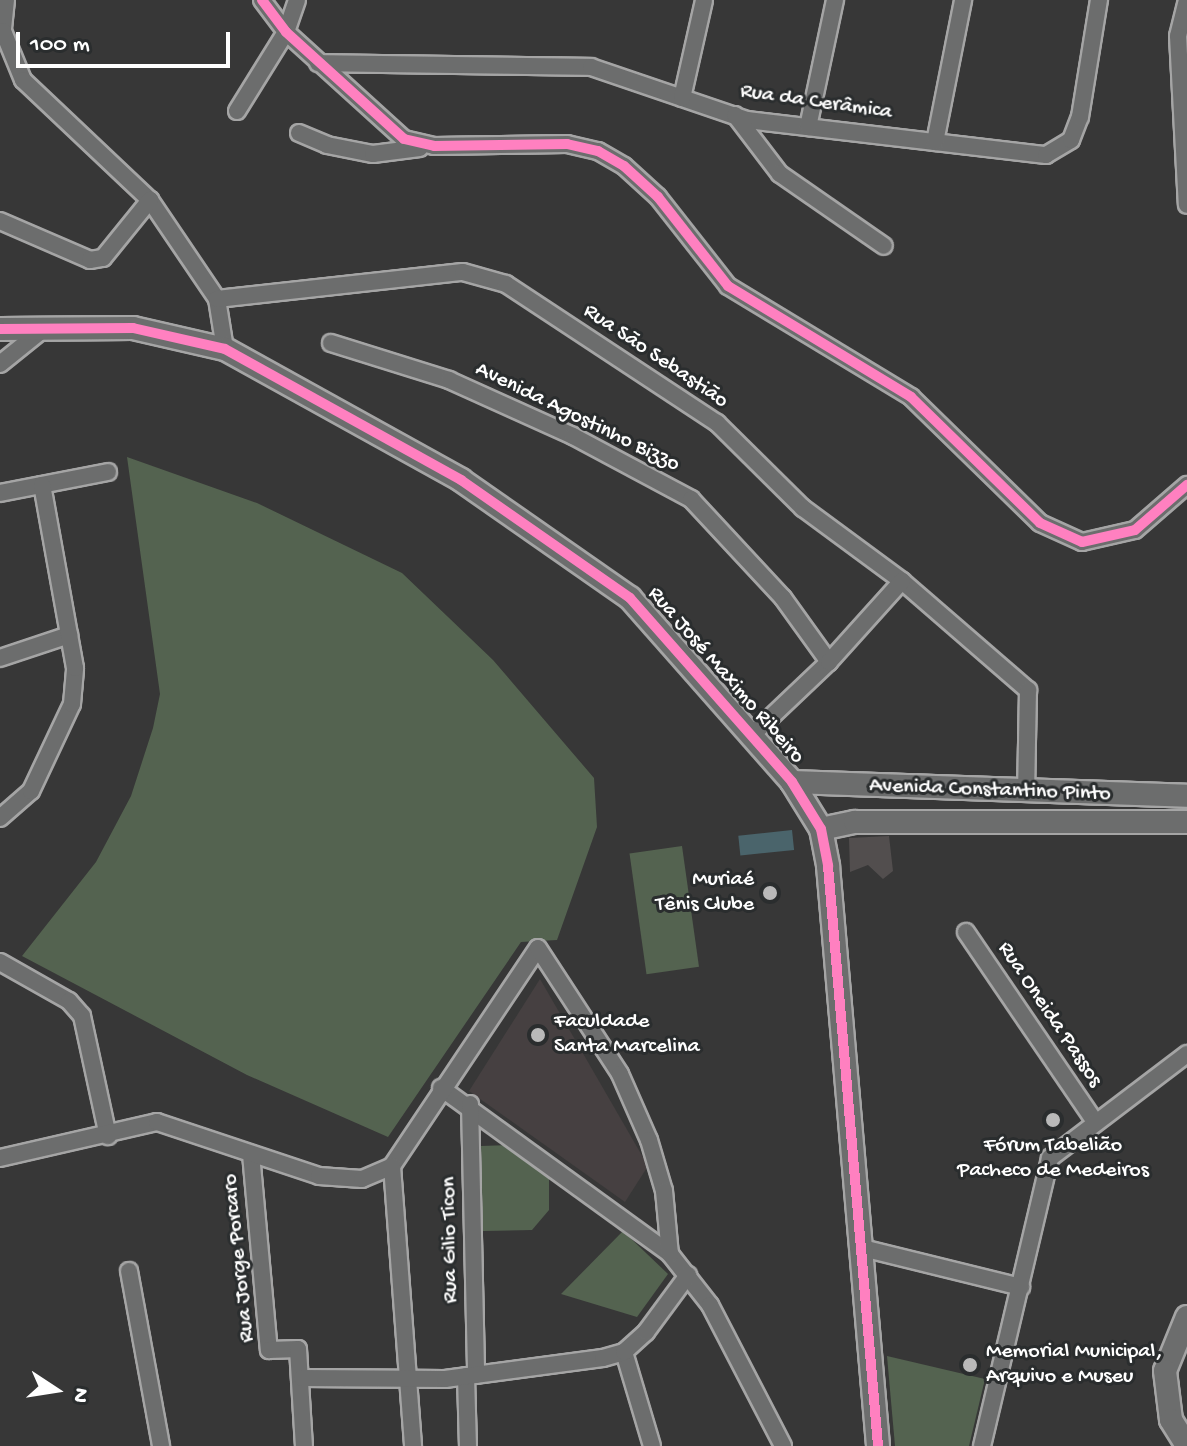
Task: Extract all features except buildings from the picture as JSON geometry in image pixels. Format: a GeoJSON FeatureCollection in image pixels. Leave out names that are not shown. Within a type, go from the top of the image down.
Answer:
{"type":"FeatureCollection","features":[{"type":"Feature","properties":{"kind":"street"},"geometry":{"type":"LineString","coordinates":[[6,0],[3,31],[23,80],[150,200],[217,299],[225,349]]}},
{"type":"Feature","properties":{"kind":"street"},"geometry":{"type":"LineString","coordinates":[[262,0],[286,32],[404,139],[434,146]]}},
{"type":"Feature","properties":{"kind":"street"},"geometry":{"type":"LineString","coordinates":[[237,111],[286,32],[297,0]]}},
{"type":"Feature","properties":{"kind":"street"},"geometry":{"type":"LineString","coordinates":[[682,98],[704,0]]}},
{"type":"Feature","properties":{"kind":"street"},"geometry":{"type":"LineString","coordinates":[[808,127],[835,0]]}},
{"type":"Feature","properties":{"kind":"street"},"geometry":{"type":"LineString","coordinates":[[935,142],[963,0]]}},
{"type":"Feature","properties":{"kind":"street","name":"Rua da Cerâmica"},"geometry":{"type":"LineString","coordinates":[[318,63],[591,67],[735,115],[808,127],[1046,155],[1071,140],[1080,117],[1099,0]]}},
{"type":"Feature","properties":{"kind":"street"},"geometry":{"type":"LineString","coordinates":[[1187,0],[1178,36],[1187,205]]}},
{"type":"Feature","properties":{"kind":"street"},"geometry":{"type":"LineString","coordinates":[[735,115],[780,174],[884,246]]}},
{"type":"Feature","properties":{"kind":"street"},"geometry":{"type":"LineString","coordinates":[[299,133],[327,145],[373,154],[434,146],[567,144],[598,151],[624,166],[658,197],[728,286],[911,397],[1040,523],[1082,542],[1135,530],[1187,485]]}},
{"type":"Feature","properties":{"kind":"street"},"geometry":{"type":"LineString","coordinates":[[0,221],[90,260],[103,258],[150,200]]}},
{"type":"Feature","properties":{"kind":"street","name":"Rua São Sebastião"},"geometry":{"type":"LineString","coordinates":[[217,299],[463,272],[506,284],[717,423],[803,508],[902,581],[1028,690],[1026,792]]}},
{"type":"Feature","properties":{"kind":"street","name":"Rua José Maximo Ribeiro"},"geometry":{"type":"LineString","coordinates":[[0,329],[133,328],[225,349],[461,480],[589,567],[663,630],[792,782],[821,829],[862,1248],[876,1439]]}},
{"type":"Feature","properties":{"kind":"street"},"geometry":{"type":"LineString","coordinates":[[0,364],[41,331]]}},
{"type":"Feature","properties":{"kind":"street","name":"Avenida Agostinho Bizzo"},"geometry":{"type":"LineString","coordinates":[[331,343],[449,380],[573,436],[691,499],[783,598],[829,662]]}},
{"type":"Feature","properties":{"kind":"street"},"geometry":{"type":"LineString","coordinates":[[0,493],[108,472]]}},
{"type":"Feature","properties":{"kind":"street"},"geometry":{"type":"LineString","coordinates":[[0,818],[31,791],[72,704],[75,668],[42,485]]}},
{"type":"Feature","properties":{"kind":"street"},"geometry":{"type":"LineString","coordinates":[[752,735],[829,662],[902,581]]}},
{"type":"Feature","properties":{"kind":"street"},"geometry":{"type":"LineString","coordinates":[[0,658],[69,635]]}},
{"type":"Feature","properties":{"kind":"street","name":"Avenida Constantino Pinto"},"geometry":{"type":"LineString","coordinates":[[792,782],[1187,796]]}},
{"type":"Feature","properties":{"kind":"street"},"geometry":{"type":"LineString","coordinates":[[959,790],[960,825]]}},
{"type":"Feature","properties":{"kind":"street","name":"Avenida Constantino Pinto"},"geometry":{"type":"LineString","coordinates":[[821,829],[855,822],[960,825],[1187,822]]}},
{"type":"Feature","properties":{"kind":"street","name":"Rua Oneida Passos"},"geometry":{"type":"LineString","coordinates":[[966,932],[1095,1122]]}},
{"type":"Feature","properties":{"kind":"street"},"geometry":{"type":"LineString","coordinates":[[0,1158],[108,1136],[157,1122],[319,1176],[362,1179],[392,1166],[441,1088],[538,948],[620,1074],[649,1140],[664,1191],[670,1254]]}},
{"type":"Feature","properties":{"kind":"street"},"geometry":{"type":"LineString","coordinates":[[0,962],[69,1001],[82,1016],[108,1136]]}},
{"type":"Feature","properties":{"kind":"street"},"geometry":{"type":"LineString","coordinates":[[982,1446],[1050,1158],[1187,1054]]}},
{"type":"Feature","properties":{"kind":"street"},"geometry":{"type":"LineString","coordinates":[[441,1088],[470,1104],[670,1254],[710,1305],[783,1446]]}},
{"type":"Feature","properties":{"kind":"street","name":"Rua Gilio Ticon"},"geometry":{"type":"LineString","coordinates":[[468,1446],[471,1376],[470,1104]]}},
{"type":"Feature","properties":{"kind":"street","name":"Rua Jorge Porcaro"},"geometry":{"type":"LineString","coordinates":[[251,1154],[269,1350],[298,1349],[302,1378]]}},
{"type":"Feature","properties":{"kind":"street"},"geometry":{"type":"LineString","coordinates":[[392,1166],[413,1446]]}},
{"type":"Feature","properties":{"kind":"street"},"geometry":{"type":"LineString","coordinates":[[862,1248],[1021,1287]]}},
{"type":"Feature","properties":{"kind":"street"},"geometry":{"type":"LineString","coordinates":[[129,1271],[161,1446]]}},
{"type":"Feature","properties":{"kind":"street"},"geometry":{"type":"LineString","coordinates":[[304,1446],[302,1378],[410,1380],[471,1376],[624,1352],[646,1332],[688,1275]]}},
{"type":"Feature","properties":{"kind":"street"},"geometry":{"type":"LineString","coordinates":[[1187,1317],[1165,1371],[1171,1420],[1187,1446]]}},
{"type":"Feature","properties":{"kind":"street"},"geometry":{"type":"LineString","coordinates":[[624,1352],[652,1446]]}},
{"type":"Feature","properties":{"kind":"shaded area","name":"Faculdade Santa Marcelina"},"geometry":{"type":"Polygon","coordinates":[[[540,979],[648,1166],[625,1202],[469,1091],[540,979]]]}},
{"type":"Feature","properties":{"kind":"green space"},"geometry":{"type":"Polygon","coordinates":[[[127,457],[257,503],[402,573],[493,660],[594,778],[597,827],[557,940],[521,942],[388,1137],[247,1075],[22,956],[96,862],[131,796],[153,728],[160,694],[127,457]]]}},
{"type":"Feature","properties":{"kind":"green space"},"geometry":{"type":"Polygon","coordinates":[[[682,846],[699,967],[646,974],[630,853],[682,846]]]}},
{"type":"Feature","properties":{"kind":"green space"},"geometry":{"type":"Polygon","coordinates":[[[511,1145],[549,1173],[549,1210],[532,1230],[483,1231],[481,1146],[511,1145]]]}},
{"type":"Feature","properties":{"kind":"green space"},"geometry":{"type":"Polygon","coordinates":[[[623,1231],[668,1274],[637,1317],[561,1294],[623,1231]]]}},
{"type":"Feature","properties":{"kind":"green space"},"geometry":{"type":"Polygon","coordinates":[[[887,1356],[985,1379],[969,1446],[895,1446],[887,1356]]]}},
{"type":"Feature","properties":{"kind":"water"},"geometry":{"type":"Polygon","coordinates":[[[792,830],[794,850],[740,856],[738,836],[792,830]]]}},
{"type":"Feature","properties":{"kind":"cycle path"},"geometry":{"type":"LineString","coordinates":[[262,0],[286,32],[404,139],[434,146],[567,144],[598,151],[624,166],[658,197],[728,286],[911,397],[1040,523],[1082,542],[1135,530],[1187,485]]}},
{"type":"Feature","properties":{"kind":"cycle path"},"geometry":{"type":"LineString","coordinates":[[0,329],[133,328],[225,349],[461,480],[630,598],[792,782],[821,829],[828,866],[878,1446]]}},
{"type":"Feature","properties":{"kind":"place","name":"Muriaé Tênis Clube"},"geometry":{"type":"Point","coordinates":[770,893]}},
{"type":"Feature","properties":{"kind":"place","name":"Faculdade Santa Marcelina"},"geometry":{"type":"Point","coordinates":[538,1035]}},
{"type":"Feature","properties":{"kind":"place","name":"Fórum Tabelião Pacheco de Medeiros"},"geometry":{"type":"Point","coordinates":[1053,1120]}},
{"type":"Feature","properties":{"kind":"place","name":"Memorial Municipal, Arquivo e Museu"},"geometry":{"type":"Point","coordinates":[970,1365]}}]}
